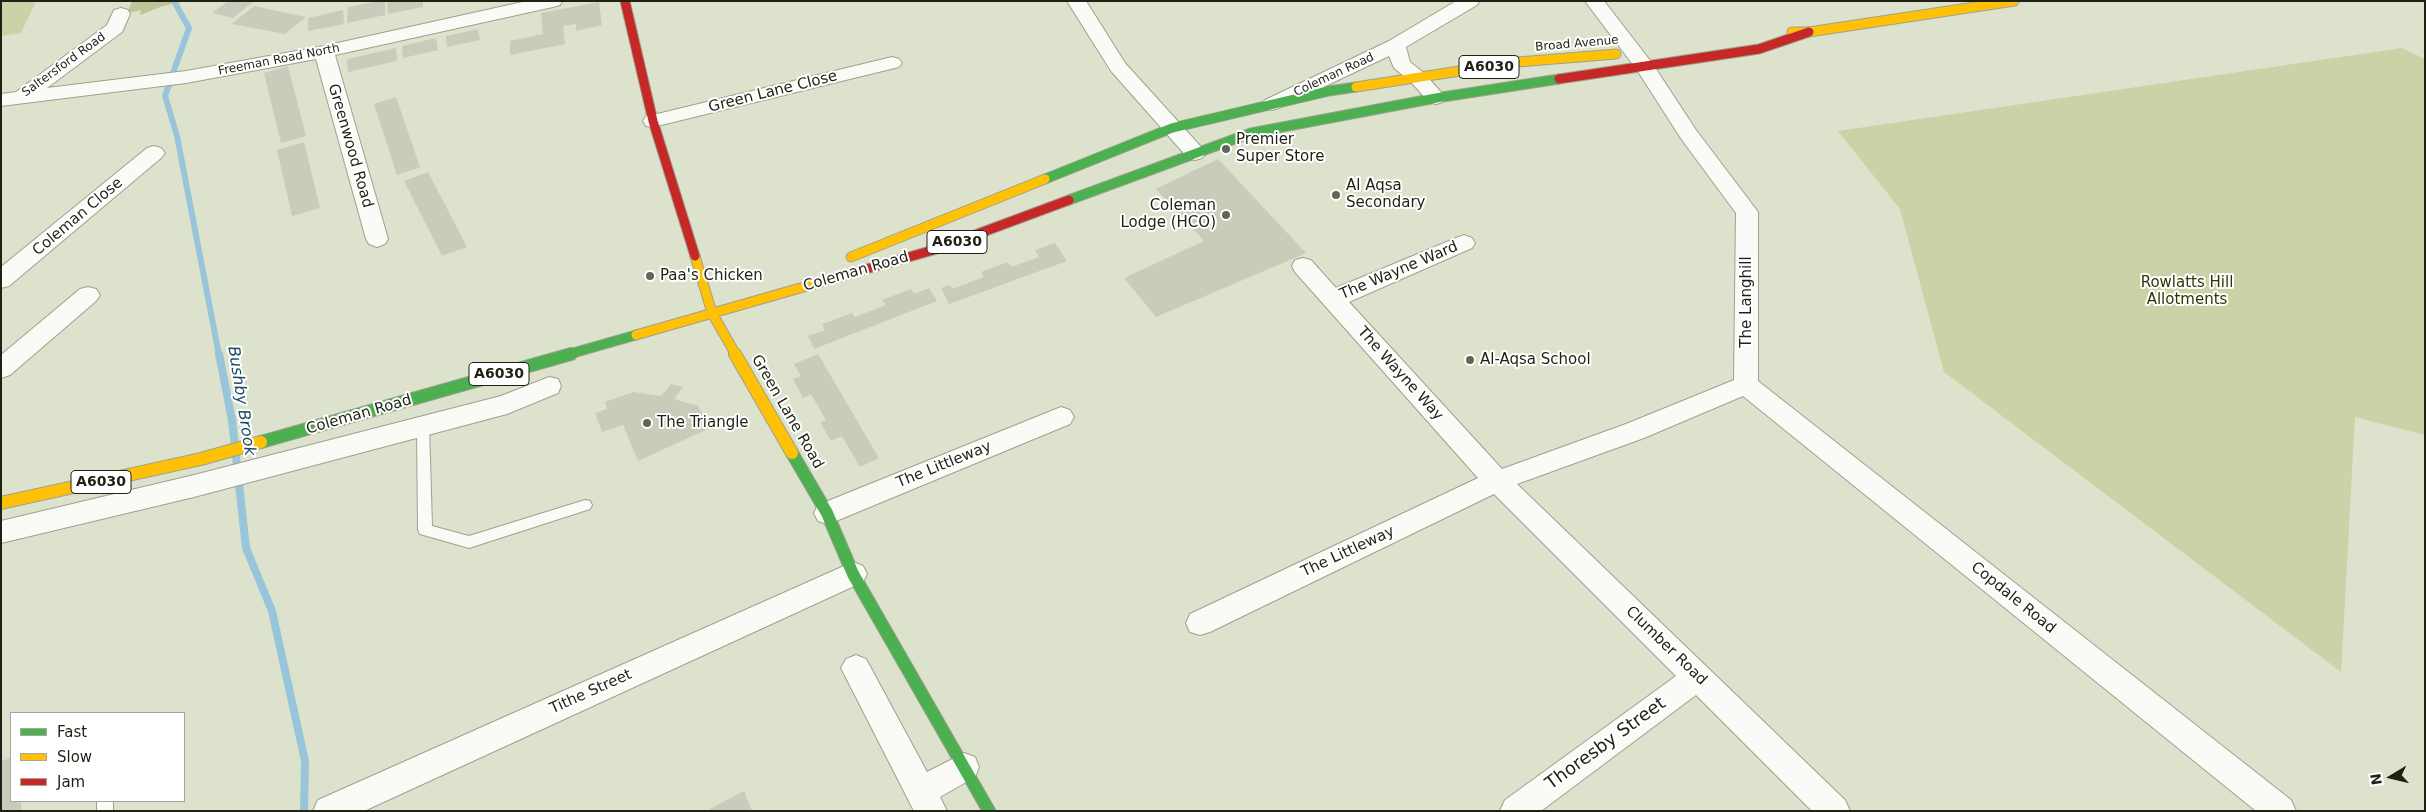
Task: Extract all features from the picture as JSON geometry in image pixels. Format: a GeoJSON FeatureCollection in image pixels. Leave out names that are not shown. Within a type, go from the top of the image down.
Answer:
{"type":"FeatureCollection","features":[{"type":"Feature","properties":{"kind":"main road","name":"Green Lane Road"},"geometry":{"type":"LineString","coordinates":[[625,1],[653,121],[712,313],[827,512],[853,574],[989,811]]}},
{"type":"Feature","properties":{"kind":"main road","name":"Broad Avenue"},"geometry":{"type":"LineString","coordinates":[[1172,128],[1329,91],[1518,62],[1640,57],[1759,49],[1809,32],[2014,1]]}},
{"type":"Feature","properties":{"kind":"main road","name":"Broad Avenue"},"geometry":{"type":"LineString","coordinates":[[1775,31],[1809,32]]}},
{"type":"Feature","properties":{"kind":"main road","name":"Broad Avenue"},"geometry":{"type":"LineString","coordinates":[[1195,153],[1251,133],[1640,57]]}},
{"type":"Feature","properties":{"kind":"main road","name":"Coleman Road"},"geometry":{"type":"LineString","coordinates":[[841,261],[1172,128]]}},
{"type":"Feature","properties":{"kind":"main road","name":"Coleman Road"},"geometry":{"type":"LineString","coordinates":[[1,502],[201,459],[937,249],[1195,153]]}},
{"type":"Feature","properties":{"kind":"main road","name":"Coleman Road"},"geometry":{"type":"LineString","coordinates":[[712,313],[813,272]]}},
{"type":"Feature","properties":{"kind":"street","name":"Freeman Road North"},"geometry":{"type":"LineString","coordinates":[[10,99],[186,77],[324,52],[515,5],[553,1]]}},
{"type":"Feature","properties":{"kind":"street"},"geometry":{"type":"LineString","coordinates":[[1076,1],[1118,67],[1195,153]]}},
{"type":"Feature","properties":{"kind":"street","name":"Coleman Road"},"geometry":{"type":"LineString","coordinates":[[1272,104],[1396,46],[1470,1]]}},
{"type":"Feature","properties":{"kind":"street","name":"The Langhill"},"geometry":{"type":"LineString","coordinates":[[1594,1],[1640,57],[1689,135],[1747,212],[1746,385]]}},
{"type":"Feature","properties":{"kind":"street","name":"Saltersford Road"},"geometry":{"type":"LineString","coordinates":[[1,112],[10,99],[115,28],[121,14]]}},
{"type":"Feature","properties":{"kind":"street"},"geometry":{"type":"LineString","coordinates":[[1396,46],[1401,64],[1418,78],[1436,98]]}},
{"type":"Feature","properties":{"kind":"street","name":"Greenwood Road"},"geometry":{"type":"LineString","coordinates":[[324,52],[377,239]]}},
{"type":"Feature","properties":{"kind":"street","name":"Green Lane Close"},"geometry":{"type":"LineString","coordinates":[[653,121],[892,63]]}},
{"type":"Feature","properties":{"kind":"street","name":"Coleman Close"},"geometry":{"type":"LineString","coordinates":[[1,280],[154,153]]}},
{"type":"Feature","properties":{"kind":"street","name":"The Wayne Ward"},"geometry":{"type":"LineString","coordinates":[[1333,299],[1464,243]]}},
{"type":"Feature","properties":{"kind":"street","name":"The Wayne Way"},"geometry":{"type":"LineString","coordinates":[[1303,266],[1497,481]]}},
{"type":"Feature","properties":{"kind":"street"},"geometry":{"type":"LineString","coordinates":[[1,369],[88,295]]}},
{"type":"Feature","properties":{"kind":"street"},"geometry":{"type":"LineString","coordinates":[[1497,481],[1635,431],[1746,385]]}},
{"type":"Feature","properties":{"kind":"street","name":"Copdale Road"},"geometry":{"type":"LineString","coordinates":[[1746,385],[2280,811]]}},
{"type":"Feature","properties":{"kind":"street"},"geometry":{"type":"LineString","coordinates":[[1,532],[194,486],[506,404],[549,386]]}},
{"type":"Feature","properties":{"kind":"street","name":"The Littleway"},"geometry":{"type":"LineString","coordinates":[[827,512],[1061,417]]}},
{"type":"Feature","properties":{"kind":"street","name":"The Littleway"},"geometry":{"type":"LineString","coordinates":[[1200,623],[1497,481]]}},
{"type":"Feature","properties":{"kind":"street","name":"Clumber Road"},"geometry":{"type":"LineString","coordinates":[[1497,481],[1834,811]]}},
{"type":"Feature","properties":{"kind":"street","name":"Tithe Street"},"geometry":{"type":"LineString","coordinates":[[329,811],[853,574]]}},
{"type":"Feature","properties":{"kind":"street"},"geometry":{"type":"LineString","coordinates":[[856,668],[926,801],[964,767]]}},
{"type":"Feature","properties":{"kind":"street","name":"Thoresby Street"},"geometry":{"type":"LineString","coordinates":[[1516,811],[1697,677]]}},
{"type":"Feature","properties":{"kind":"lane"},"geometry":{"type":"LineString","coordinates":[[423,426],[425,530],[469,542],[585,505]]}},
{"type":"Feature","properties":{"kind":"green space"},"geometry":{"type":"Polygon","coordinates":[[[1,1],[36,1],[21,33],[1,36],[1,1]]]}},
{"type":"Feature","properties":{"kind":"green space"},"geometry":{"type":"Polygon","coordinates":[[[132,1],[186,1],[163,6],[140,15],[141,10],[127,13],[132,1]]]}},
{"type":"Feature","properties":{"kind":"green space","name":"Rowlatts Hill Allotments"},"geometry":{"type":"Polygon","coordinates":[[[2402,48],[2425,59],[2425,435],[2355,417],[2341,672],[1944,372],[1900,209],[1838,131],[2402,48]]]}},
{"type":"Feature","properties":{"kind":"building"},"geometry":{"type":"Polygon","coordinates":[[[228,1],[253,2],[233,18],[212,13],[228,1]]]}},
{"type":"Feature","properties":{"kind":"building"},"geometry":{"type":"Polygon","coordinates":[[[385,1],[385,15],[347,23],[348,7],[385,1]]]}},
{"type":"Feature","properties":{"kind":"building"},"geometry":{"type":"Polygon","coordinates":[[[387,1],[423,1],[423,7],[388,14],[387,1]]]}},
{"type":"Feature","properties":{"kind":"building"},"geometry":{"type":"Polygon","coordinates":[[[599,2],[602,25],[576,31],[576,24],[563,26],[565,44],[510,55],[510,41],[543,34],[541,13],[599,2]]]}},
{"type":"Feature","properties":{"kind":"building"},"geometry":{"type":"Polygon","coordinates":[[[254,6],[306,17],[285,34],[232,24],[254,6]]]}},
{"type":"Feature","properties":{"kind":"building"},"geometry":{"type":"Polygon","coordinates":[[[343,10],[344,24],[308,31],[308,18],[343,10]]]}},
{"type":"Feature","properties":{"kind":"building"},"geometry":{"type":"Polygon","coordinates":[[[478,29],[480,40],[447,47],[446,36],[478,29]]]}},
{"type":"Feature","properties":{"kind":"building"},"geometry":{"type":"Polygon","coordinates":[[[436,38],[438,50],[403,58],[402,46],[436,38]]]}},
{"type":"Feature","properties":{"kind":"building"},"geometry":{"type":"Polygon","coordinates":[[[396,48],[397,61],[348,72],[347,59],[396,48]]]}},
{"type":"Feature","properties":{"kind":"building"},"geometry":{"type":"Polygon","coordinates":[[[288,66],[306,136],[281,143],[264,73],[288,66]]]}},
{"type":"Feature","properties":{"kind":"building"},"geometry":{"type":"Polygon","coordinates":[[[396,97],[420,167],[397,175],[374,104],[396,97]]]}},
{"type":"Feature","properties":{"kind":"building"},"geometry":{"type":"Polygon","coordinates":[[[304,142],[320,208],[292,216],[277,150],[304,142]]]}},
{"type":"Feature","properties":{"kind":"building","name":"Coleman Lodge (HCO)"},"geometry":{"type":"Polygon","coordinates":[[[1218,159],[1306,253],[1156,317],[1124,278],[1204,241],[1156,189],[1218,159]]]}},
{"type":"Feature","properties":{"kind":"building"},"geometry":{"type":"Polygon","coordinates":[[[428,172],[467,247],[442,256],[404,181],[428,172]]]}},
{"type":"Feature","properties":{"kind":"building"},"geometry":{"type":"Polygon","coordinates":[[[1055,243],[1067,261],[949,304],[941,288],[950,285],[952,289],[984,277],[981,272],[1008,262],[1011,267],[1039,257],[1035,250],[1055,243]]]}},
{"type":"Feature","properties":{"kind":"building"},"geometry":{"type":"Polygon","coordinates":[[[929,288],[937,301],[814,349],[808,336],[825,330],[822,324],[852,313],[855,317],[886,305],[882,300],[911,289],[914,294],[929,288]]]}},
{"type":"Feature","properties":{"kind":"building"},"geometry":{"type":"Polygon","coordinates":[[[818,354],[879,458],[860,467],[842,436],[831,441],[820,422],[826,420],[811,394],[803,398],[793,379],[801,376],[794,364],[818,354]]]}},
{"type":"Feature","properties":{"kind":"building"},"geometry":{"type":"Polygon","coordinates":[[[671,384],[683,387],[674,399],[698,406],[710,428],[638,461],[623,425],[602,432],[595,413],[607,409],[605,402],[633,392],[661,396],[671,384]]]}},
{"type":"Feature","properties":{"kind":"building"},"geometry":{"type":"Polygon","coordinates":[[[10,758],[10,802],[21,802],[21,811],[1,811],[1,761],[10,758]]]}},
{"type":"Feature","properties":{"kind":"building"},"geometry":{"type":"Polygon","coordinates":[[[744,791],[752,811],[706,811],[744,791]]]}},
{"type":"Feature","properties":{"kind":"waterway","name":"Bushby Brook"},"geometry":{"type":"LineString","coordinates":[[174,1],[189,28],[165,96],[177,136],[219,355]]}},
{"type":"Feature","properties":{"kind":"waterway","name":"Bushby Brook"},"geometry":{"type":"LineString","coordinates":[[219,354],[232,420],[246,548],[272,611],[305,761],[304,811]]}},
{"type":"Feature","properties":{"kind":"traffic: fast"},"geometry":{"type":"LineString","coordinates":[[1069,200],[1251,133],[1436,98],[1559,79]]}},
{"type":"Feature","properties":{"kind":"traffic: fast"},"geometry":{"type":"LineString","coordinates":[[1045,179],[1172,128],[1329,91],[1356,87]]}},
{"type":"Feature","properties":{"kind":"traffic: fast"},"geometry":{"type":"LineString","coordinates":[[261,442],[636,335]]}},
{"type":"Feature","properties":{"kind":"traffic: fast"},"geometry":{"type":"LineString","coordinates":[[792,453],[827,513],[853,574],[989,811]]}},
{"type":"Feature","properties":{"kind":"traffic: slow"},"geometry":{"type":"LineString","coordinates":[[1792,32],[1809,32],[2014,1]]}},
{"type":"Feature","properties":{"kind":"traffic: slow"},"geometry":{"type":"LineString","coordinates":[[1356,87],[1518,62],[1616,54]]}},
{"type":"Feature","properties":{"kind":"traffic: slow"},"geometry":{"type":"LineString","coordinates":[[851,257],[1045,179]]}},
{"type":"Feature","properties":{"kind":"traffic: slow"},"geometry":{"type":"LineString","coordinates":[[695,256],[712,313],[792,453]]}},
{"type":"Feature","properties":{"kind":"traffic: slow"},"geometry":{"type":"LineString","coordinates":[[636,335],[863,270]]}},
{"type":"Feature","properties":{"kind":"traffic: slow"},"geometry":{"type":"LineString","coordinates":[[1,503],[201,459],[261,442]]}},
{"type":"Feature","properties":{"kind":"traffic: jam"},"geometry":{"type":"LineString","coordinates":[[625,1],[653,121],[695,256]]}},
{"type":"Feature","properties":{"kind":"traffic: jam"},"geometry":{"type":"LineString","coordinates":[[1559,79],[1759,49],[1809,32]]}},
{"type":"Feature","properties":{"kind":"traffic: jam"},"geometry":{"type":"LineString","coordinates":[[863,270],[937,249],[1069,200]]}},
{"type":"Feature","properties":{"kind":"place","name":"Premier Super Store"},"geometry":{"type":"Point","coordinates":[1226,149]}},
{"type":"Feature","properties":{"kind":"place","name":"Al Aqsa Secondary"},"geometry":{"type":"Point","coordinates":[1336,195]}},
{"type":"Feature","properties":{"kind":"place","name":"Coleman Lodge (HCO)"},"geometry":{"type":"Point","coordinates":[1226,215]}},
{"type":"Feature","properties":{"kind":"place","name":"Paa's Chicken"},"geometry":{"type":"Point","coordinates":[650,276]}},
{"type":"Feature","properties":{"kind":"place","name":"Al-Aqsa School"},"geometry":{"type":"Point","coordinates":[1470,360]}},
{"type":"Feature","properties":{"kind":"place","name":"The Triangle"},"geometry":{"type":"Point","coordinates":[647,423]}}]}
